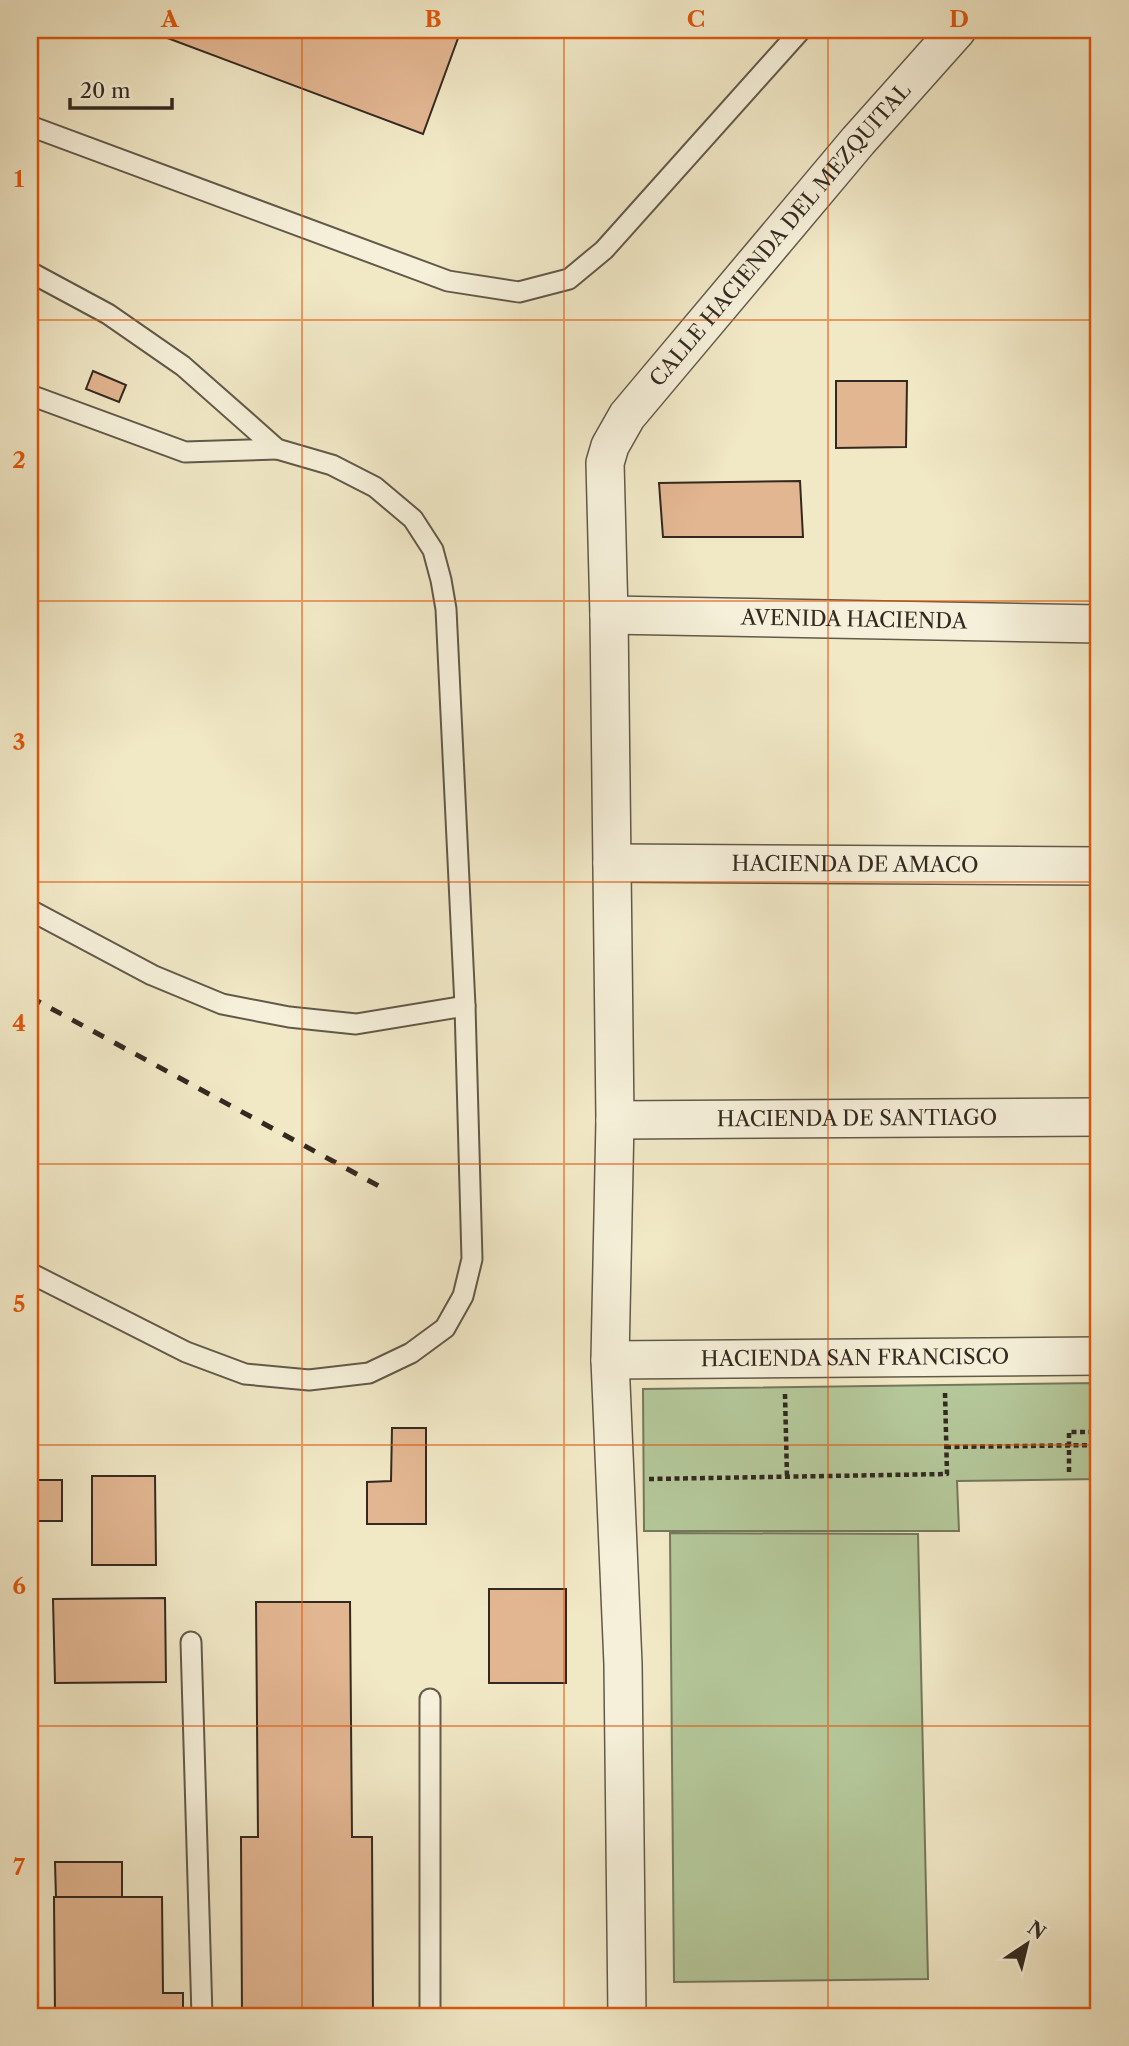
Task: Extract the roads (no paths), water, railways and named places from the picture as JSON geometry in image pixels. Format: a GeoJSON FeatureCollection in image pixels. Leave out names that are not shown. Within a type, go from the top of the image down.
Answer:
{"type":"FeatureCollection","features":[{"type":"Feature","properties":{"kind":"street","name":"CALLE HACIENDA DEL MEZQUITAL"},"geometry":{"type":"LineString","coordinates":[[609,615],[604,476],[610,446],[627,416],[858,141],[957,30]]}},
{"type":"Feature","properties":{"kind":"street","name":"AVENIDA HACIENDA"},"geometry":{"type":"LineString","coordinates":[[609,615],[1099,624]]}},
{"type":"Feature","properties":{"kind":"street"},"geometry":{"type":"LineString","coordinates":[[609,615],[615,1119],[610,1360],[623,1664],[626,2016]]}},
{"type":"Feature","properties":{"kind":"street","name":"HACIENDA DE AMACO"},"geometry":{"type":"LineString","coordinates":[[612,863],[1099,866]]}},
{"type":"Feature","properties":{"kind":"street","name":"HACIENDA DE SANTIAGO"},"geometry":{"type":"LineString","coordinates":[[615,1119],[1099,1117]]}},
{"type":"Feature","properties":{"kind":"street","name":"HACIENDA SAN FRANCISCO"},"geometry":{"type":"LineString","coordinates":[[610,1360],[1099,1356]]}},
{"type":"Feature","properties":{"kind":"lane"},"geometry":{"type":"LineString","coordinates":[[30,125],[448,281],[519,292],[569,279],[604,250],[801,30]]}},
{"type":"Feature","properties":{"kind":"lane"},"geometry":{"type":"LineString","coordinates":[[30,272],[108,314],[183,366],[277,449]]}},
{"type":"Feature","properties":{"kind":"lane"},"geometry":{"type":"LineString","coordinates":[[30,395],[186,452],[277,449],[332,465],[375,487],[413,519],[433,550],[446,609],[465,1006],[472,1259],[463,1296],[444,1328],[411,1353],[369,1373],[309,1380],[245,1374],[186,1352],[30,1273]]}},
{"type":"Feature","properties":{"kind":"lane"},"geometry":{"type":"LineString","coordinates":[[30,910],[152,975],[222,1004],[289,1017],[356,1024],[465,1006]]}},
{"type":"Feature","properties":{"kind":"lane"},"geometry":{"type":"LineString","coordinates":[[191,1642],[202,2016]]}},
{"type":"Feature","properties":{"kind":"lane"},"geometry":{"type":"LineString","coordinates":[[430,1699],[430,2016]]}},
{"type":"Feature","properties":{"kind":"railway"},"geometry":{"type":"LineString","coordinates":[[30,997],[388,1191]]}}]}
